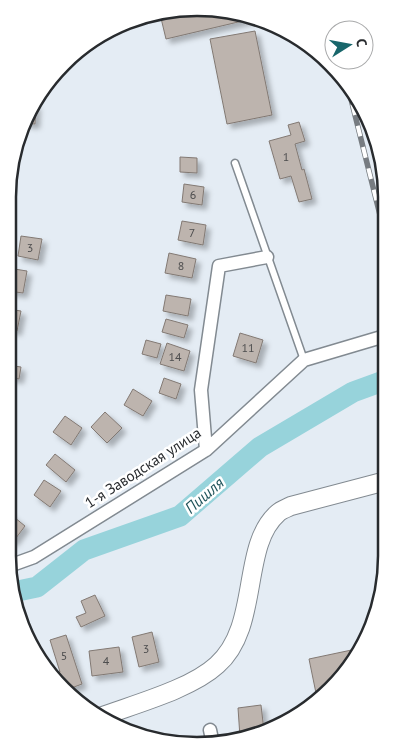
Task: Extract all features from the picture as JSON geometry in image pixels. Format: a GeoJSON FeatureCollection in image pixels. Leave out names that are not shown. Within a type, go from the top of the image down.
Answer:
{"type":"FeatureCollection","features":[{"type":"Feature","properties":{"kind":"main road"},"geometry":{"type":"LineString","coordinates":[[108,714],[200,678],[219,664],[234,643],[244,619],[258,548],[266,527],[278,512],[291,506],[377,483]]}},
{"type":"Feature","properties":{"kind":"street"},"geometry":{"type":"LineString","coordinates":[[206,450],[201,390],[219,266],[267,256]]}},
{"type":"Feature","properties":{"kind":"street"},"geometry":{"type":"LineString","coordinates":[[304,360],[378,338]]}},
{"type":"Feature","properties":{"kind":"street","name":"1-я Заводская улица"},"geometry":{"type":"LineString","coordinates":[[17,563],[34,557],[206,450],[304,360]]}},
{"type":"Feature","properties":{"kind":"street"},"geometry":{"type":"LineString","coordinates":[[210,730],[212,736]]}},
{"type":"Feature","properties":{"kind":"lane"},"geometry":{"type":"LineString","coordinates":[[235,163],[304,360]]}},
{"type":"Feature","properties":{"kind":"building"},"geometry":{"type":"Polygon","coordinates":[[[197,16],[241,21],[166,39],[161,20],[197,16]]]}},
{"type":"Feature","properties":{"kind":"building"},"geometry":{"type":"Polygon","coordinates":[[[255,31],[272,115],[227,124],[210,39],[255,31]]]}},
{"type":"Feature","properties":{"kind":"building"},"geometry":{"type":"Polygon","coordinates":[[[299,122],[305,141],[295,144],[312,199],[299,202],[291,176],[280,179],[269,141],[291,135],[288,125],[299,122]]]}},
{"type":"Feature","properties":{"kind":"building"},"geometry":{"type":"Polygon","coordinates":[[[180,157],[197,158],[197,173],[180,172],[180,157]]]}},
{"type":"Feature","properties":{"kind":"building"},"geometry":{"type":"Polygon","coordinates":[[[184,184],[204,187],[202,205],[182,202],[184,184]]]}},
{"type":"Feature","properties":{"kind":"building"},"geometry":{"type":"Polygon","coordinates":[[[182,221],[206,225],[203,245],[178,240],[182,221]]]}},
{"type":"Feature","properties":{"kind":"building"},"geometry":{"type":"Polygon","coordinates":[[[21,236],[42,239],[38,260],[18,256],[21,236]]]}},
{"type":"Feature","properties":{"kind":"building"},"geometry":{"type":"Polygon","coordinates":[[[169,253],[196,259],[192,278],[165,273],[169,253]]]}},
{"type":"Feature","properties":{"kind":"building"},"geometry":{"type":"Polygon","coordinates":[[[17,269],[27,271],[23,293],[17,292],[17,269]]]}},
{"type":"Feature","properties":{"kind":"building"},"geometry":{"type":"Polygon","coordinates":[[[166,295],[191,299],[188,316],[163,311],[166,295]]]}},
{"type":"Feature","properties":{"kind":"building"},"geometry":{"type":"Polygon","coordinates":[[[17,310],[21,311],[17,331],[17,310]]]}},
{"type":"Feature","properties":{"kind":"building"},"geometry":{"type":"Polygon","coordinates":[[[166,319],[188,325],[184,338],[162,332],[166,319]]]}},
{"type":"Feature","properties":{"kind":"building"},"geometry":{"type":"Polygon","coordinates":[[[240,333],[263,340],[256,363],[233,356],[240,333]]]}},
{"type":"Feature","properties":{"kind":"building"},"geometry":{"type":"Polygon","coordinates":[[[146,340],[161,344],[157,358],[142,354],[146,340]]]}},
{"type":"Feature","properties":{"kind":"building"},"geometry":{"type":"Polygon","coordinates":[[[167,343],[190,351],[184,371],[160,364],[167,343]]]}},
{"type":"Feature","properties":{"kind":"building"},"geometry":{"type":"Polygon","coordinates":[[[17,366],[21,367],[19,379],[16,379],[17,366]]]}},
{"type":"Feature","properties":{"kind":"building"},"geometry":{"type":"Polygon","coordinates":[[[164,378],[181,384],[176,399],[159,393],[164,378]]]}},
{"type":"Feature","properties":{"kind":"building"},"geometry":{"type":"Polygon","coordinates":[[[133,389],[152,401],[143,416],[124,405],[133,389]]]}},
{"type":"Feature","properties":{"kind":"building"},"geometry":{"type":"Polygon","coordinates":[[[105,412],[122,428],[107,443],[91,427],[105,412]]]}},
{"type":"Feature","properties":{"kind":"building"},"geometry":{"type":"Polygon","coordinates":[[[65,416],[82,428],[71,445],[53,432],[65,416]]]}},
{"type":"Feature","properties":{"kind":"building"},"geometry":{"type":"Polygon","coordinates":[[[55,454],[75,470],[66,482],[46,465],[55,454]]]}},
{"type":"Feature","properties":{"kind":"building"},"geometry":{"type":"Polygon","coordinates":[[[44,480],[61,491],[50,507],[34,495],[44,480]]]}},
{"type":"Feature","properties":{"kind":"building"},"geometry":{"type":"Polygon","coordinates":[[[16,519],[25,526],[16,538],[16,519]]]}},
{"type":"Feature","properties":{"kind":"building"},"geometry":{"type":"Polygon","coordinates":[[[95,595],[105,616],[81,627],[76,617],[86,613],[81,601],[95,595]]]}},
{"type":"Feature","properties":{"kind":"building"},"geometry":{"type":"Polygon","coordinates":[[[152,632],[159,662],[139,667],[132,637],[152,632]]]}},
{"type":"Feature","properties":{"kind":"building"},"geometry":{"type":"Polygon","coordinates":[[[66,635],[82,684],[73,687],[59,672],[50,640],[66,635]]]}},
{"type":"Feature","properties":{"kind":"building"},"geometry":{"type":"Polygon","coordinates":[[[119,647],[123,672],[92,676],[89,651],[119,647]]]}},
{"type":"Feature","properties":{"kind":"building"},"geometry":{"type":"Polygon","coordinates":[[[351,650],[333,675],[316,692],[309,659],[351,650]]]}},
{"type":"Feature","properties":{"kind":"building"},"geometry":{"type":"Polygon","coordinates":[[[261,705],[263,724],[240,732],[238,708],[261,705]]]}},
{"type":"Feature","properties":{"kind":"waterway","name":"Пишля"},"geometry":{"type":"LineString","coordinates":[[20,591],[37,587],[84,550],[180,516],[260,447],[353,392],[377,383]]}},
{"type":"Feature","properties":{"kind":"railway"},"geometry":{"type":"LineString","coordinates":[[352,105],[378,207]]}}]}
